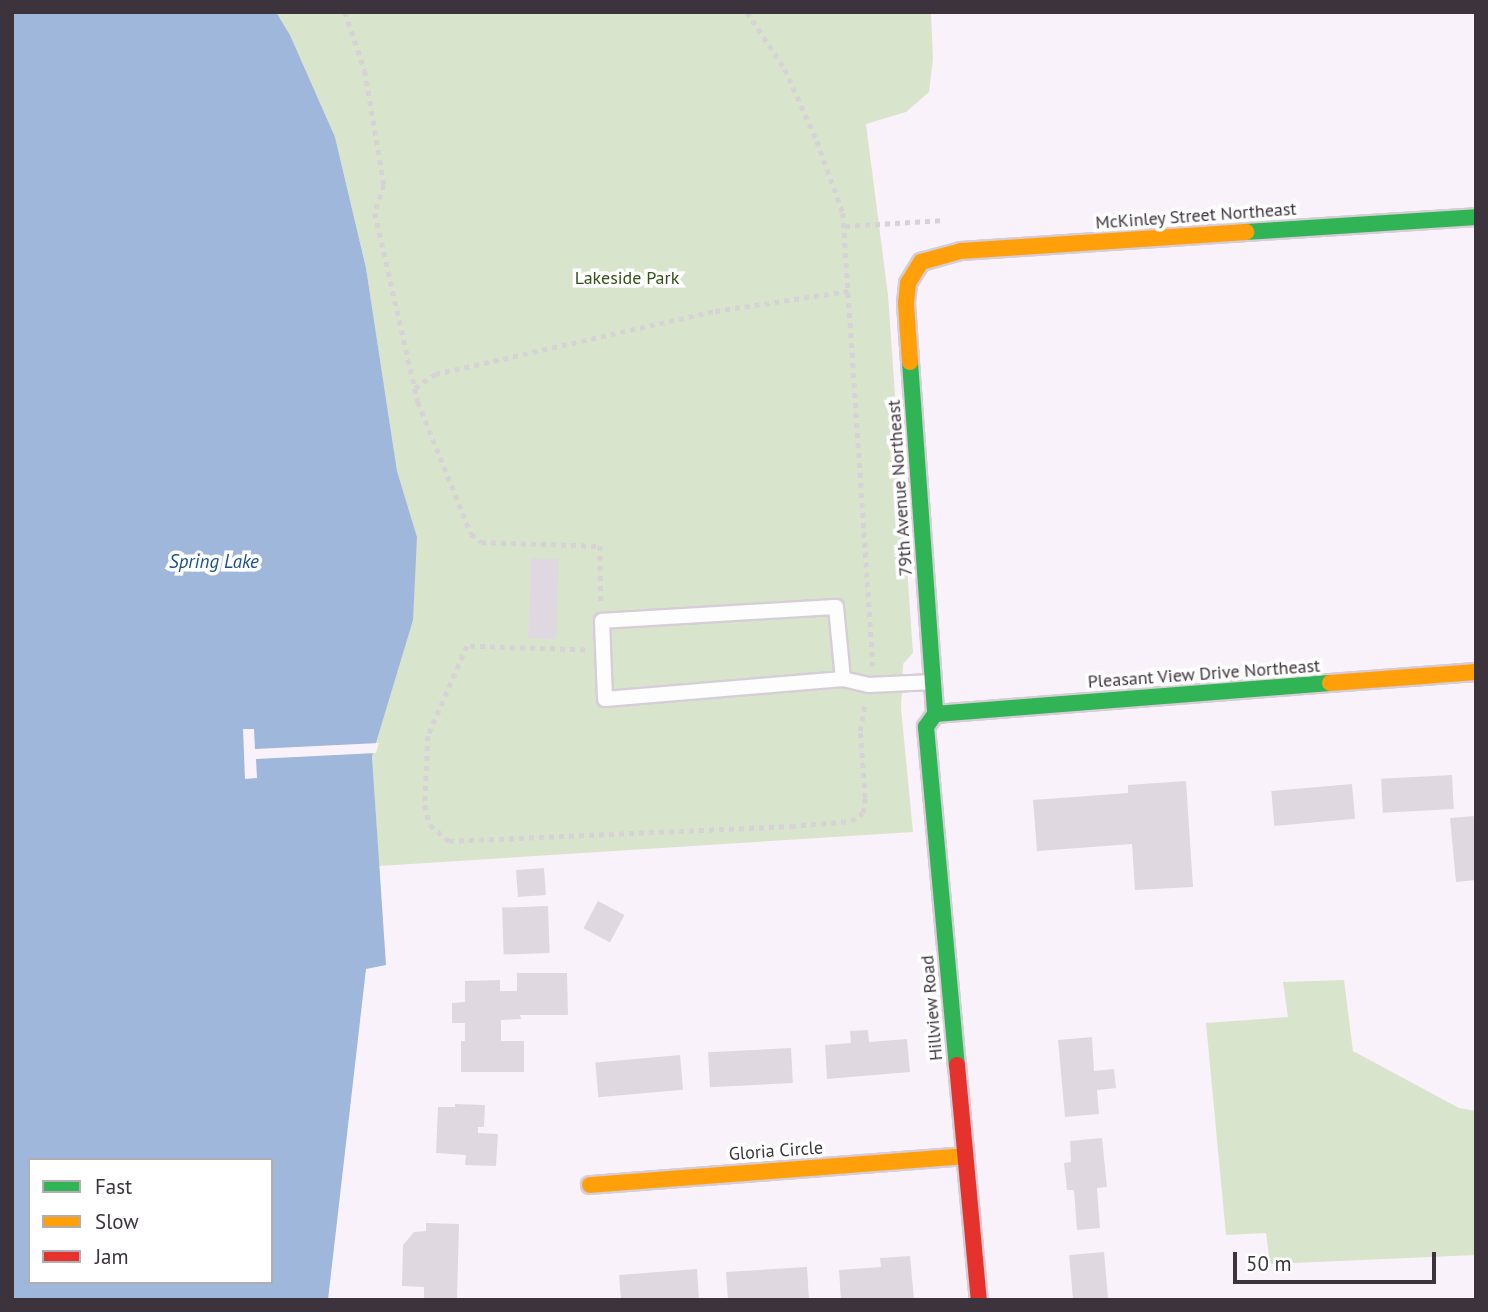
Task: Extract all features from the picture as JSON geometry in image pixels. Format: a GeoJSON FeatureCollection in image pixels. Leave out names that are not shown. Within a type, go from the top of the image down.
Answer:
{"type":"FeatureCollection","features":[{"type":"Feature","properties":{"kind":"street","name":"McKinley Street Northeast"},"geometry":{"type":"LineString","coordinates":[[920,262],[961,251],[1476,217]]}},
{"type":"Feature","properties":{"kind":"street","name":"79th Avenue Northeast"},"geometry":{"type":"LineString","coordinates":[[920,262],[908,283],[906,303],[935,714]]}},
{"type":"Feature","properties":{"kind":"street","name":"Pleasant View Drive Northeast"},"geometry":{"type":"LineString","coordinates":[[935,714],[1476,672]]}},
{"type":"Feature","properties":{"kind":"street","name":"Hillview Road"},"geometry":{"type":"LineString","coordinates":[[935,714],[926,727],[979,1300]]}},
{"type":"Feature","properties":{"kind":"street","name":"Gloria Circle"},"geometry":{"type":"LineString","coordinates":[[590,1185],[965,1156]]}},
{"type":"Feature","properties":{"kind":"lane"},"geometry":{"type":"LineString","coordinates":[[843,679],[836,607],[602,621],[605,699],[843,679],[869,685],[933,682]]}},
{"type":"Feature","properties":{"kind":"path"},"geometry":{"type":"LineString","coordinates":[[345,12],[366,71],[384,185],[375,213],[415,388],[471,534],[481,542],[600,546],[602,621]]}},
{"type":"Feature","properties":{"kind":"path"},"geometry":{"type":"LineString","coordinates":[[603,650],[467,646],[428,736],[425,805],[430,825],[449,841],[461,842],[851,821],[863,813],[865,798],[860,731],[874,662],[845,226],[817,141],[785,69],[747,12]]}},
{"type":"Feature","properties":{"kind":"path"},"geometry":{"type":"LineString","coordinates":[[845,226],[959,219],[961,251]]}},
{"type":"Feature","properties":{"kind":"path"},"geometry":{"type":"LineString","coordinates":[[415,388],[435,374],[715,311],[849,291]]}},
{"type":"Feature","properties":{"kind":"green space","name":"Lakeside Park"},"geometry":{"type":"Polygon","coordinates":[[[276,12],[935,12],[931,14],[933,59],[929,92],[906,112],[866,124],[888,295],[913,653],[903,664],[901,708],[913,832],[379,866],[372,755],[417,537],[397,471],[366,268],[335,137],[290,35],[276,12]]]}},
{"type":"Feature","properties":{"kind":"green space"},"geometry":{"type":"Polygon","coordinates":[[[1344,980],[1353,1051],[1459,1108],[1476,1111],[1476,1255],[1270,1264],[1266,1233],[1226,1235],[1206,1023],[1288,1017],[1283,982],[1344,980]]]}},
{"type":"Feature","properties":{"kind":"water","name":"Spring Lake"},"geometry":{"type":"Polygon","coordinates":[[[12,12],[276,12],[290,35],[335,137],[366,268],[397,471],[417,537],[413,620],[372,756],[386,965],[366,969],[328,1300],[12,1300],[12,12]]]}},
{"type":"Feature","properties":{"kind":"pier"},"geometry":{"type":"Polygon","coordinates":[[[243,729],[254,729],[255,749],[379,743],[376,753],[256,759],[257,778],[245,779],[243,729]]]}},
{"type":"Feature","properties":{"kind":"building"},"geometry":{"type":"Polygon","coordinates":[[[531,558],[559,559],[556,639],[528,638],[531,558]]]}},
{"type":"Feature","properties":{"kind":"building"},"geometry":{"type":"Polygon","coordinates":[[[1452,775],[1454,809],[1383,813],[1381,779],[1452,775]]]}},
{"type":"Feature","properties":{"kind":"building"},"geometry":{"type":"Polygon","coordinates":[[[1186,781],[1193,887],[1135,890],[1132,844],[1037,851],[1033,800],[1128,793],[1128,785],[1186,781]]]}},
{"type":"Feature","properties":{"kind":"building"},"geometry":{"type":"Polygon","coordinates":[[[1352,784],[1355,819],[1274,826],[1271,791],[1352,784]]]}},
{"type":"Feature","properties":{"kind":"building"},"geometry":{"type":"Polygon","coordinates":[[[1476,816],[1476,880],[1456,882],[1450,818],[1476,816]]]}},
{"type":"Feature","properties":{"kind":"building"},"geometry":{"type":"Polygon","coordinates":[[[544,868],[546,895],[518,897],[516,870],[544,868]]]}},
{"type":"Feature","properties":{"kind":"building"},"geometry":{"type":"Polygon","coordinates":[[[598,901],[624,915],[610,942],[583,928],[598,901]]]}},
{"type":"Feature","properties":{"kind":"building"},"geometry":{"type":"Polygon","coordinates":[[[548,906],[550,953],[504,955],[502,908],[548,906]]]}},
{"type":"Feature","properties":{"kind":"building"},"geometry":{"type":"Polygon","coordinates":[[[517,973],[567,973],[568,1015],[520,1015],[521,1019],[501,1020],[501,1041],[524,1041],[524,1072],[461,1072],[461,1041],[465,1041],[465,1023],[452,1023],[452,1003],[465,1002],[465,981],[500,980],[500,991],[517,991],[517,973]]]}},
{"type":"Feature","properties":{"kind":"building"},"geometry":{"type":"Polygon","coordinates":[[[868,1030],[869,1042],[907,1039],[910,1072],[827,1079],[825,1045],[851,1043],[850,1031],[868,1030]]]}},
{"type":"Feature","properties":{"kind":"building"},"geometry":{"type":"Polygon","coordinates":[[[1092,1037],[1094,1071],[1114,1069],[1116,1088],[1097,1090],[1099,1114],[1065,1117],[1058,1040],[1092,1037]]]}},
{"type":"Feature","properties":{"kind":"building"},"geometry":{"type":"Polygon","coordinates":[[[791,1048],[793,1083],[710,1087],[708,1052],[791,1048]]]}},
{"type":"Feature","properties":{"kind":"building"},"geometry":{"type":"Polygon","coordinates":[[[680,1055],[683,1090],[598,1097],[595,1062],[680,1055]]]}},
{"type":"Feature","properties":{"kind":"building"},"geometry":{"type":"Polygon","coordinates":[[[455,1104],[485,1105],[484,1127],[478,1127],[478,1133],[498,1134],[496,1166],[465,1165],[466,1155],[436,1153],[438,1107],[455,1107],[455,1104]]]}},
{"type":"Feature","properties":{"kind":"building"},"geometry":{"type":"Polygon","coordinates":[[[1102,1138],[1107,1187],[1097,1188],[1100,1228],[1077,1230],[1074,1190],[1067,1190],[1064,1163],[1071,1162],[1070,1141],[1102,1138]]]}},
{"type":"Feature","properties":{"kind":"building"},"geometry":{"type":"Polygon","coordinates":[[[426,1223],[459,1224],[457,1300],[424,1300],[424,1287],[402,1286],[403,1245],[414,1232],[426,1231],[426,1223]]]}},
{"type":"Feature","properties":{"kind":"building"},"geometry":{"type":"Polygon","coordinates":[[[1104,1252],[1108,1300],[1073,1300],[1069,1255],[1104,1252]]]}},
{"type":"Feature","properties":{"kind":"building"},"geometry":{"type":"Polygon","coordinates":[[[910,1256],[914,1299],[841,1300],[839,1270],[881,1267],[880,1258],[910,1256]]]}},
{"type":"Feature","properties":{"kind":"building"},"geometry":{"type":"Polygon","coordinates":[[[807,1267],[809,1300],[728,1300],[726,1272],[807,1267]]]}},
{"type":"Feature","properties":{"kind":"building"},"geometry":{"type":"Polygon","coordinates":[[[697,1269],[699,1300],[621,1300],[619,1275],[697,1269]]]}},
{"type":"Feature","properties":{"kind":"traffic: fast"},"geometry":{"type":"LineString","coordinates":[[1246,232],[1476,217]]}},
{"type":"Feature","properties":{"kind":"traffic: fast"},"geometry":{"type":"LineString","coordinates":[[910,362],[935,714]]}},
{"type":"Feature","properties":{"kind":"traffic: fast"},"geometry":{"type":"LineString","coordinates":[[935,714],[1330,683]]}},
{"type":"Feature","properties":{"kind":"traffic: fast"},"geometry":{"type":"LineString","coordinates":[[935,714],[926,727],[957,1065]]}},
{"type":"Feature","properties":{"kind":"traffic: slow"},"geometry":{"type":"LineString","coordinates":[[910,362],[906,303],[908,283],[921,262],[961,251],[1246,232]]}},
{"type":"Feature","properties":{"kind":"traffic: slow"},"geometry":{"type":"LineString","coordinates":[[1330,683],[1476,672]]}},
{"type":"Feature","properties":{"kind":"traffic: slow"},"geometry":{"type":"LineString","coordinates":[[590,1185],[965,1156]]}},
{"type":"Feature","properties":{"kind":"traffic: jam"},"geometry":{"type":"LineString","coordinates":[[957,1065],[979,1300]]}}]}
